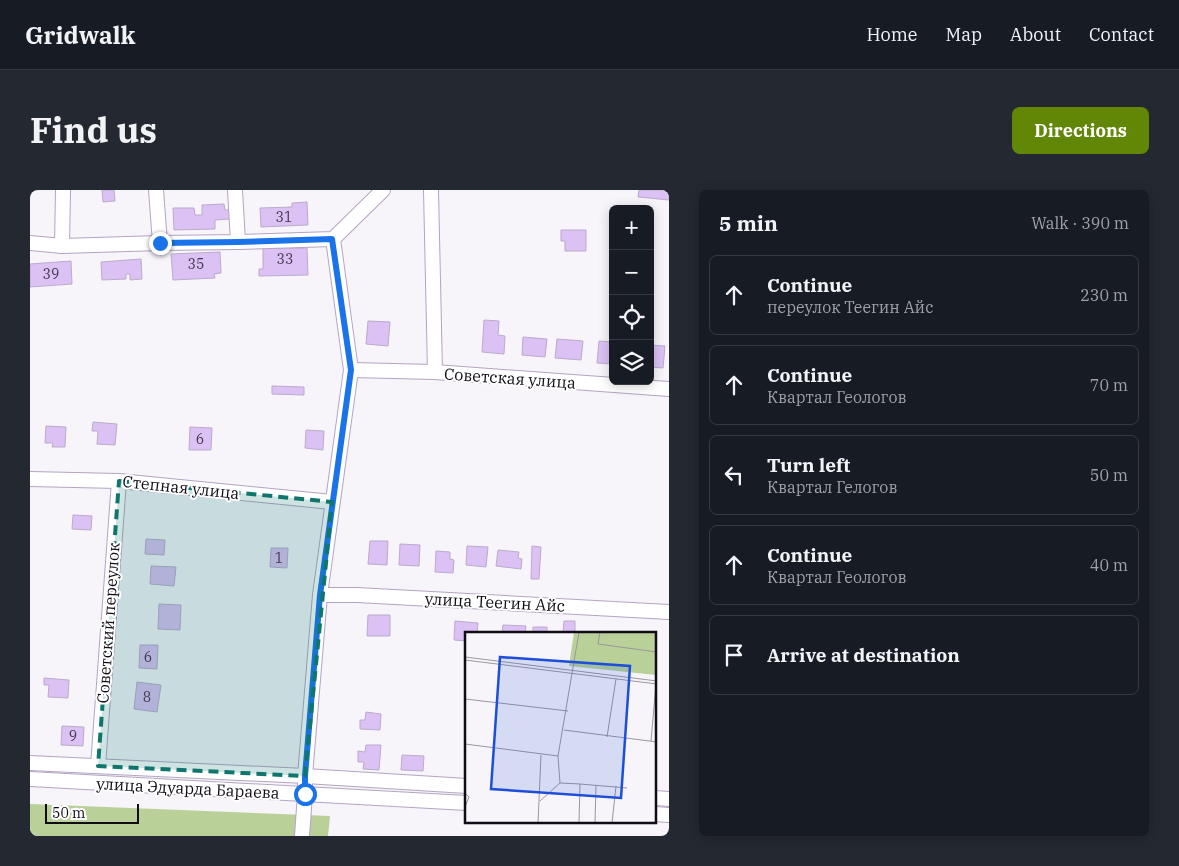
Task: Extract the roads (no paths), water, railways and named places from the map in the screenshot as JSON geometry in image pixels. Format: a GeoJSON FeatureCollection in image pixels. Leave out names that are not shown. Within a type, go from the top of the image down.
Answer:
{"type":"FeatureCollection","features":[{"type":"Feature","properties":{"kind":"street"},"geometry":{"type":"LineString","coordinates":[[62,246],[63,190]]}},
{"type":"Feature","properties":{"kind":"street"},"geometry":{"type":"LineString","coordinates":[[156,190],[160,243]]}},
{"type":"Feature","properties":{"kind":"street"},"geometry":{"type":"LineString","coordinates":[[236,190],[238,242]]}},
{"type":"Feature","properties":{"kind":"street"},"geometry":{"type":"LineString","coordinates":[[30,243],[62,246],[332,239],[383,190]]}},
{"type":"Feature","properties":{"kind":"street"},"geometry":{"type":"LineString","coordinates":[[431,190],[435,372]]}},
{"type":"Feature","properties":{"kind":"street"},"geometry":{"type":"LineString","coordinates":[[302,836],[320,595],[351,370],[332,239]]}},
{"type":"Feature","properties":{"kind":"street","name":"Советская улица"},"geometry":{"type":"LineString","coordinates":[[351,370],[435,372],[669,389]]}},
{"type":"Feature","properties":{"kind":"street","name":"Степная улица"},"geometry":{"type":"LineString","coordinates":[[30,479],[119,480],[332,502]]}},
{"type":"Feature","properties":{"kind":"street","name":"Советский переулок"},"geometry":{"type":"LineString","coordinates":[[98,766],[119,480]]}},
{"type":"Feature","properties":{"kind":"street","name":"улица Теегин Айс"},"geometry":{"type":"LineString","coordinates":[[320,595],[357,594],[669,612]]}},
{"type":"Feature","properties":{"kind":"street","name":"улица Эдуарда Бараева"},"geometry":{"type":"LineString","coordinates":[[30,763],[465,786]]}},
{"type":"Feature","properties":{"kind":"street","name":"улица Эдуарда Бараева"},"geometry":{"type":"LineString","coordinates":[[30,779],[465,803]]}},
{"type":"Feature","properties":{"kind":"street"},"geometry":{"type":"LineString","coordinates":[[656,798],[669,799]]}},
{"type":"Feature","properties":{"kind":"street"},"geometry":{"type":"LineString","coordinates":[[656,814],[669,815]]}}]}
